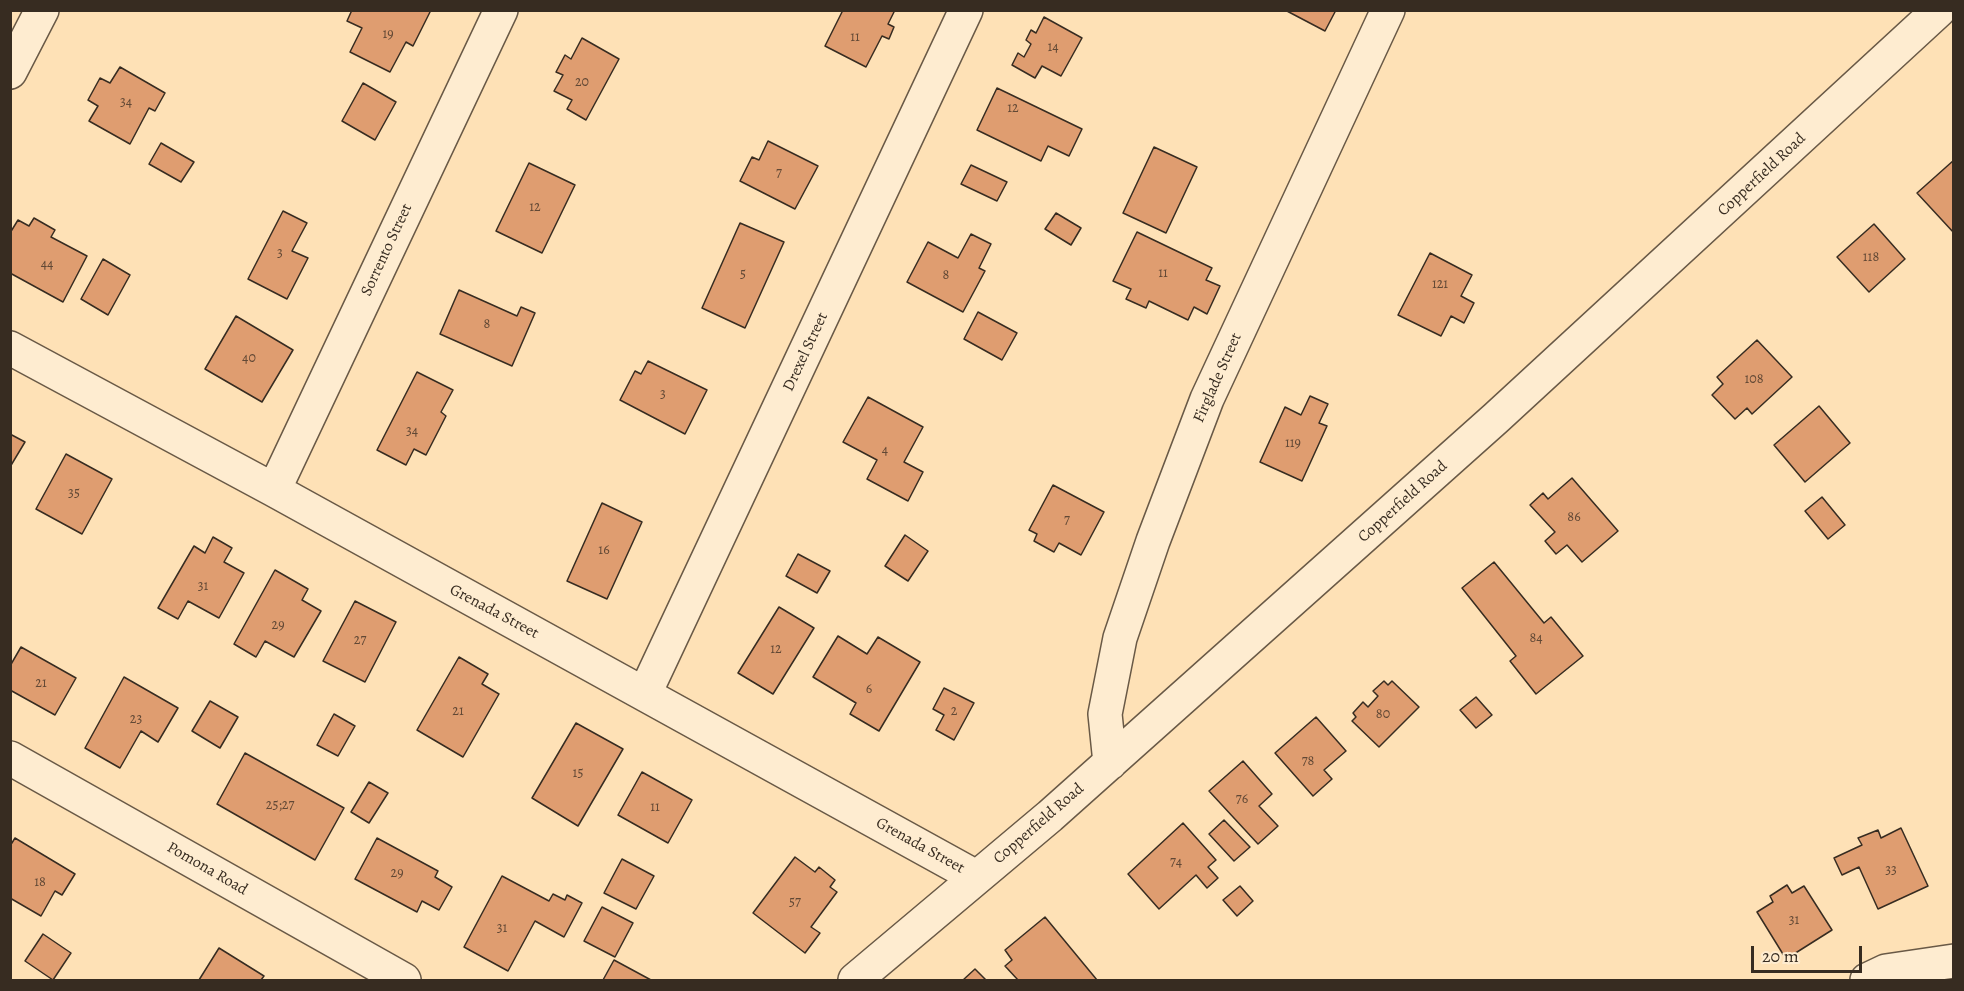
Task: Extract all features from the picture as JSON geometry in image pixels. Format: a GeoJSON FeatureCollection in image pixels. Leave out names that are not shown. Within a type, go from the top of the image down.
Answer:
{"type":"FeatureCollection","features":[{"type":"Feature","properties":{"kind":"street"},"geometry":{"type":"LineString","coordinates":[[10,72],[42,10]]}},
{"type":"Feature","properties":{"kind":"street","name":"Sorrento Street"},"geometry":{"type":"LineString","coordinates":[[274,490],[501,10]]}},
{"type":"Feature","properties":{"kind":"street","name":"Drexel Street"},"geometry":{"type":"LineString","coordinates":[[645,693],[966,10]]}},
{"type":"Feature","properties":{"kind":"street","name":"Firglade Street"},"geometry":{"type":"LineString","coordinates":[[1110,762],[1105,714],[1120,638],[1153,541],[1207,399],[1388,10]]}},
{"type":"Feature","properties":{"kind":"street","name":"Copperfield Road"},"geometry":{"type":"LineString","coordinates":[[855,981],[1110,762],[1496,418],[1939,10]]}},
{"type":"Feature","properties":{"kind":"street","name":"Grenada Street"},"geometry":{"type":"LineString","coordinates":[[10,348],[645,693],[976,878]]}},
{"type":"Feature","properties":{"kind":"street","name":"Pomona Road"},"geometry":{"type":"LineString","coordinates":[[10,758],[404,981]]}},
{"type":"Feature","properties":{"kind":"street"},"geometry":{"type":"LineString","coordinates":[[1867,981],[1886,970],[1953,961]]}},
{"type":"Feature","properties":{"kind":"building"},"geometry":{"type":"Polygon","coordinates":[[[352,10],[428,10],[430,12],[413,46],[406,42],[390,72],[350,52],[362,28],[347,21],[352,10]]]}},
{"type":"Feature","properties":{"kind":"building"},"geometry":{"type":"Polygon","coordinates":[[[843,10],[895,10],[888,24],[894,27],[889,39],[882,36],[866,67],[825,46],[843,10]]]}},
{"type":"Feature","properties":{"kind":"building"},"geometry":{"type":"Polygon","coordinates":[[[1285,10],[1336,10],[1325,31],[1285,10]]]}},
{"type":"Feature","properties":{"kind":"building"},"geometry":{"type":"Polygon","coordinates":[[[1044,17],[1082,38],[1061,76],[1042,66],[1035,78],[1012,65],[1018,53],[1024,57],[1031,44],[1026,40],[1031,30],[1036,33],[1044,17]]]}},
{"type":"Feature","properties":{"kind":"building"},"geometry":{"type":"Polygon","coordinates":[[[582,38],[619,59],[586,120],[567,109],[572,100],[554,91],[563,75],[556,72],[565,55],[571,59],[582,38]]]}},
{"type":"Feature","properties":{"kind":"building"},"geometry":{"type":"Polygon","coordinates":[[[120,67],[165,93],[155,111],[149,108],[130,144],[89,121],[98,106],[88,100],[100,78],[110,83],[120,67]]]}},
{"type":"Feature","properties":{"kind":"building"},"geometry":{"type":"Polygon","coordinates":[[[363,83],[396,102],[375,140],[342,121],[363,83]]]}},
{"type":"Feature","properties":{"kind":"building"},"geometry":{"type":"Polygon","coordinates":[[[997,88],[1082,129],[1069,156],[1048,146],[1041,161],[977,130],[997,88]]]}},
{"type":"Feature","properties":{"kind":"building"},"geometry":{"type":"Polygon","coordinates":[[[768,141],[818,166],[795,209],[740,181],[752,157],[759,160],[768,141]]]}},
{"type":"Feature","properties":{"kind":"building"},"geometry":{"type":"Polygon","coordinates":[[[161,143],[194,162],[181,182],[149,164],[161,143]]]}},
{"type":"Feature","properties":{"kind":"building"},"geometry":{"type":"Polygon","coordinates":[[[1154,147],[1197,167],[1166,233],[1123,213],[1154,147]]]}},
{"type":"Feature","properties":{"kind":"building"},"geometry":{"type":"Polygon","coordinates":[[[1954,160],[1954,233],[1917,193],[1954,160]]]}},
{"type":"Feature","properties":{"kind":"building"},"geometry":{"type":"Polygon","coordinates":[[[529,163],[575,185],[542,253],[496,231],[529,163]]]}},
{"type":"Feature","properties":{"kind":"building"},"geometry":{"type":"Polygon","coordinates":[[[971,165],[1007,182],[997,201],[961,184],[971,165]]]}},
{"type":"Feature","properties":{"kind":"building"},"geometry":{"type":"Polygon","coordinates":[[[283,211],[307,223],[292,251],[308,258],[287,299],[248,279],[283,211]]]}},
{"type":"Feature","properties":{"kind":"building"},"geometry":{"type":"Polygon","coordinates":[[[1056,213],[1081,228],[1071,245],[1045,229],[1056,213]]]}},
{"type":"Feature","properties":{"kind":"building"},"geometry":{"type":"Polygon","coordinates":[[[34,218],[55,230],[51,237],[87,256],[63,302],[10,273],[10,233],[18,220],[29,226],[34,218]]]}},
{"type":"Feature","properties":{"kind":"building"},"geometry":{"type":"Polygon","coordinates":[[[740,223],[784,242],[745,328],[702,308],[740,223]]]}},
{"type":"Feature","properties":{"kind":"building"},"geometry":{"type":"Polygon","coordinates":[[[1874,224],[1905,259],[1869,292],[1837,257],[1874,224]]]}},
{"type":"Feature","properties":{"kind":"building"},"geometry":{"type":"Polygon","coordinates":[[[1137,232],[1212,268],[1206,280],[1220,286],[1207,314],[1194,307],[1188,320],[1149,301],[1146,308],[1126,299],[1131,289],[1113,281],[1137,232]]]}},
{"type":"Feature","properties":{"kind":"building"},"geometry":{"type":"Polygon","coordinates":[[[971,234],[991,244],[979,268],[985,271],[963,312],[907,282],[928,242],[958,258],[971,234]]]}},
{"type":"Feature","properties":{"kind":"building"},"geometry":{"type":"Polygon","coordinates":[[[1430,253],[1472,275],[1461,296],[1474,303],[1464,323],[1451,316],[1441,336],[1398,315],[1430,253]]]}},
{"type":"Feature","properties":{"kind":"building"},"geometry":{"type":"Polygon","coordinates":[[[103,259],[130,275],[108,315],[81,299],[103,259]]]}},
{"type":"Feature","properties":{"kind":"building"},"geometry":{"type":"Polygon","coordinates":[[[459,290],[517,316],[521,307],[535,313],[512,366],[440,334],[459,290]]]}},
{"type":"Feature","properties":{"kind":"building"},"geometry":{"type":"Polygon","coordinates":[[[978,312],[1017,333],[1002,360],[964,339],[978,312]]]}},
{"type":"Feature","properties":{"kind":"building"},"geometry":{"type":"Polygon","coordinates":[[[236,316],[293,350],[262,402],[205,369],[236,316]]]}},
{"type":"Feature","properties":{"kind":"building"},"geometry":{"type":"Polygon","coordinates":[[[1757,340],[1792,377],[1752,414],[1747,408],[1735,419],[1712,395],[1723,384],[1717,377],[1757,340]]]}},
{"type":"Feature","properties":{"kind":"building"},"geometry":{"type":"Polygon","coordinates":[[[648,361],[707,390],[685,434],[620,400],[635,371],[641,374],[648,361]]]}},
{"type":"Feature","properties":{"kind":"building"},"geometry":{"type":"Polygon","coordinates":[[[417,372],[453,390],[441,412],[446,416],[426,455],[414,449],[406,465],[377,450],[417,372]]]}},
{"type":"Feature","properties":{"kind":"building"},"geometry":{"type":"Polygon","coordinates":[[[1310,396],[1328,404],[1319,423],[1327,426],[1302,481],[1260,462],[1285,407],[1301,415],[1310,396]]]}},
{"type":"Feature","properties":{"kind":"building"},"geometry":{"type":"Polygon","coordinates":[[[868,397],[923,427],[904,462],[923,472],[908,501],[867,479],[877,460],[843,442],[868,397]]]}},
{"type":"Feature","properties":{"kind":"building"},"geometry":{"type":"Polygon","coordinates":[[[1819,406],[1850,443],[1805,482],[1774,445],[1819,406]]]}},
{"type":"Feature","properties":{"kind":"building"},"geometry":{"type":"Polygon","coordinates":[[[10,434],[25,442],[10,467],[10,434]]]}},
{"type":"Feature","properties":{"kind":"building"},"geometry":{"type":"Polygon","coordinates":[[[66,454],[112,479],[82,534],[36,509],[66,454]]]}},
{"type":"Feature","properties":{"kind":"building"},"geometry":{"type":"Polygon","coordinates":[[[1572,478],[1618,531],[1582,562],[1567,545],[1556,554],[1545,541],[1555,532],[1530,505],[1543,493],[1548,499],[1572,478]]]}},
{"type":"Feature","properties":{"kind":"building"},"geometry":{"type":"Polygon","coordinates":[[[1053,485],[1104,512],[1081,555],[1059,543],[1054,552],[1034,541],[1037,534],[1029,530],[1053,485]]]}},
{"type":"Feature","properties":{"kind":"building"},"geometry":{"type":"Polygon","coordinates":[[[1822,497],[1845,525],[1828,539],[1805,511],[1822,497]]]}},
{"type":"Feature","properties":{"kind":"building"},"geometry":{"type":"Polygon","coordinates":[[[602,503],[642,522],[607,599],[567,581],[602,503]]]}},
{"type":"Feature","properties":{"kind":"building"},"geometry":{"type":"Polygon","coordinates":[[[905,535],[928,551],[908,581],[885,566],[905,535]]]}},
{"type":"Feature","properties":{"kind":"building"},"geometry":{"type":"Polygon","coordinates":[[[213,537],[232,548],[224,562],[244,573],[219,618],[188,601],[178,619],[158,608],[194,546],[205,553],[213,537]]]}},
{"type":"Feature","properties":{"kind":"building"},"geometry":{"type":"Polygon","coordinates":[[[798,554],[830,571],[817,593],[786,576],[798,554]]]}},
{"type":"Feature","properties":{"kind":"building"},"geometry":{"type":"Polygon","coordinates":[[[1494,562],[1544,623],[1551,617],[1583,656],[1536,694],[1510,661],[1516,656],[1462,588],[1494,562]]]}},
{"type":"Feature","properties":{"kind":"building"},"geometry":{"type":"Polygon","coordinates":[[[275,570],[308,589],[302,600],[321,611],[294,657],[265,641],[256,657],[234,644],[275,570]]]}},
{"type":"Feature","properties":{"kind":"building"},"geometry":{"type":"Polygon","coordinates":[[[355,601],[396,622],[365,682],[323,661],[355,601]]]}},
{"type":"Feature","properties":{"kind":"building"},"geometry":{"type":"Polygon","coordinates":[[[779,607],[814,628],[773,694],[738,673],[779,607]]]}},
{"type":"Feature","properties":{"kind":"building"},"geometry":{"type":"Polygon","coordinates":[[[838,636],[867,654],[878,637],[920,662],[879,731],[850,714],[856,703],[813,677],[838,636]]]}},
{"type":"Feature","properties":{"kind":"building"},"geometry":{"type":"Polygon","coordinates":[[[21,647],[76,678],[55,715],[10,690],[10,666],[21,647]]]}},
{"type":"Feature","properties":{"kind":"building"},"geometry":{"type":"Polygon","coordinates":[[[459,657],[488,674],[482,684],[499,694],[463,757],[417,730],[459,657]]]}},
{"type":"Feature","properties":{"kind":"building"},"geometry":{"type":"Polygon","coordinates":[[[124,677],[178,708],[158,742],[141,731],[120,768],[85,748],[124,677]]]}},
{"type":"Feature","properties":{"kind":"building"},"geometry":{"type":"Polygon","coordinates":[[[1384,681],[1388,685],[1392,681],[1419,707],[1379,747],[1352,721],[1356,717],[1353,713],[1363,702],[1368,707],[1378,696],[1373,691],[1384,681]]]}},
{"type":"Feature","properties":{"kind":"building"},"geometry":{"type":"Polygon","coordinates":[[[944,688],[974,703],[954,740],[936,730],[944,715],[933,709],[944,688]]]}},
{"type":"Feature","properties":{"kind":"building"},"geometry":{"type":"Polygon","coordinates":[[[1476,697],[1492,715],[1476,728],[1460,710],[1476,697]]]}},
{"type":"Feature","properties":{"kind":"building"},"geometry":{"type":"Polygon","coordinates":[[[210,701],[238,717],[220,748],[192,731],[210,701]]]}},
{"type":"Feature","properties":{"kind":"building"},"geometry":{"type":"Polygon","coordinates":[[[334,714],[355,726],[338,756],[317,745],[334,714]]]}},
{"type":"Feature","properties":{"kind":"building"},"geometry":{"type":"Polygon","coordinates":[[[1316,717],[1346,751],[1324,770],[1332,779],[1313,796],[1275,753],[1316,717]]]}},
{"type":"Feature","properties":{"kind":"building"},"geometry":{"type":"Polygon","coordinates":[[[576,723],[623,749],[578,826],[532,798],[576,723]]]}},
{"type":"Feature","properties":{"kind":"building"},"geometry":{"type":"Polygon","coordinates":[[[245,753],[344,808],[315,860],[217,804],[245,753]]]}},
{"type":"Feature","properties":{"kind":"building"},"geometry":{"type":"Polygon","coordinates":[[[1243,761],[1272,794],[1259,806],[1278,826],[1258,844],[1209,791],[1243,761]]]}},
{"type":"Feature","properties":{"kind":"building"},"geometry":{"type":"Polygon","coordinates":[[[642,772],[692,800],[668,843],[618,815],[642,772]]]}},
{"type":"Feature","properties":{"kind":"building"},"geometry":{"type":"Polygon","coordinates":[[[369,782],[388,793],[369,823],[351,812],[369,782]]]}},
{"type":"Feature","properties":{"kind":"building"},"geometry":{"type":"Polygon","coordinates":[[[1224,820],[1250,847],[1234,861],[1209,834],[1224,820]]]}},
{"type":"Feature","properties":{"kind":"building"},"geometry":{"type":"Polygon","coordinates":[[[1183,823],[1216,860],[1208,867],[1218,878],[1207,888],[1196,875],[1159,909],[1128,874],[1183,823]]]}},
{"type":"Feature","properties":{"kind":"building"},"geometry":{"type":"Polygon","coordinates":[[[1901,828],[1928,886],[1878,909],[1859,867],[1842,875],[1834,858],[1862,845],[1858,838],[1878,830],[1881,838],[1901,828]]]}},
{"type":"Feature","properties":{"kind":"building"},"geometry":{"type":"Polygon","coordinates":[[[15,838],[75,874],[62,895],[55,891],[41,916],[10,898],[10,846],[15,838]]]}},
{"type":"Feature","properties":{"kind":"building"},"geometry":{"type":"Polygon","coordinates":[[[377,838],[438,871],[435,877],[452,887],[439,910],[422,901],[417,912],[355,879],[377,838]]]}},
{"type":"Feature","properties":{"kind":"building"},"geometry":{"type":"Polygon","coordinates":[[[795,857],[815,872],[819,867],[835,880],[830,887],[837,892],[811,927],[820,933],[805,953],[753,913],[795,857]]]}},
{"type":"Feature","properties":{"kind":"building"},"geometry":{"type":"Polygon","coordinates":[[[622,859],[654,876],[636,909],[604,893],[622,859]]]}},
{"type":"Feature","properties":{"kind":"building"},"geometry":{"type":"Polygon","coordinates":[[[502,876],[549,901],[553,894],[565,900],[567,895],[582,903],[564,937],[535,921],[508,971],[464,947],[502,876]]]}},
{"type":"Feature","properties":{"kind":"building"},"geometry":{"type":"Polygon","coordinates":[[[1787,885],[1792,893],[1804,886],[1832,930],[1786,959],[1757,912],[1773,902],[1770,896],[1787,885]]]}},
{"type":"Feature","properties":{"kind":"building"},"geometry":{"type":"Polygon","coordinates":[[[1240,886],[1253,901],[1237,916],[1223,900],[1240,886]]]}},
{"type":"Feature","properties":{"kind":"building"},"geometry":{"type":"Polygon","coordinates":[[[602,907],[633,923],[615,957],[584,941],[602,907]]]}},
{"type":"Feature","properties":{"kind":"building"},"geometry":{"type":"Polygon","coordinates":[[[1045,917],[1097,980],[1018,980],[1005,966],[1012,960],[1005,950],[1045,917]]]}},
{"type":"Feature","properties":{"kind":"building"},"geometry":{"type":"Polygon","coordinates":[[[43,934],[71,953],[53,980],[25,961],[43,934]]]}},
{"type":"Feature","properties":{"kind":"building"},"geometry":{"type":"Polygon","coordinates":[[[219,948],[264,976],[261,980],[199,980],[219,948]]]}},
{"type":"Feature","properties":{"kind":"building"},"geometry":{"type":"Polygon","coordinates":[[[614,960],[651,980],[603,980],[614,960]]]}},
{"type":"Feature","properties":{"kind":"building"},"geometry":{"type":"Polygon","coordinates":[[[975,969],[986,980],[963,980],[975,969]]]}}]}
